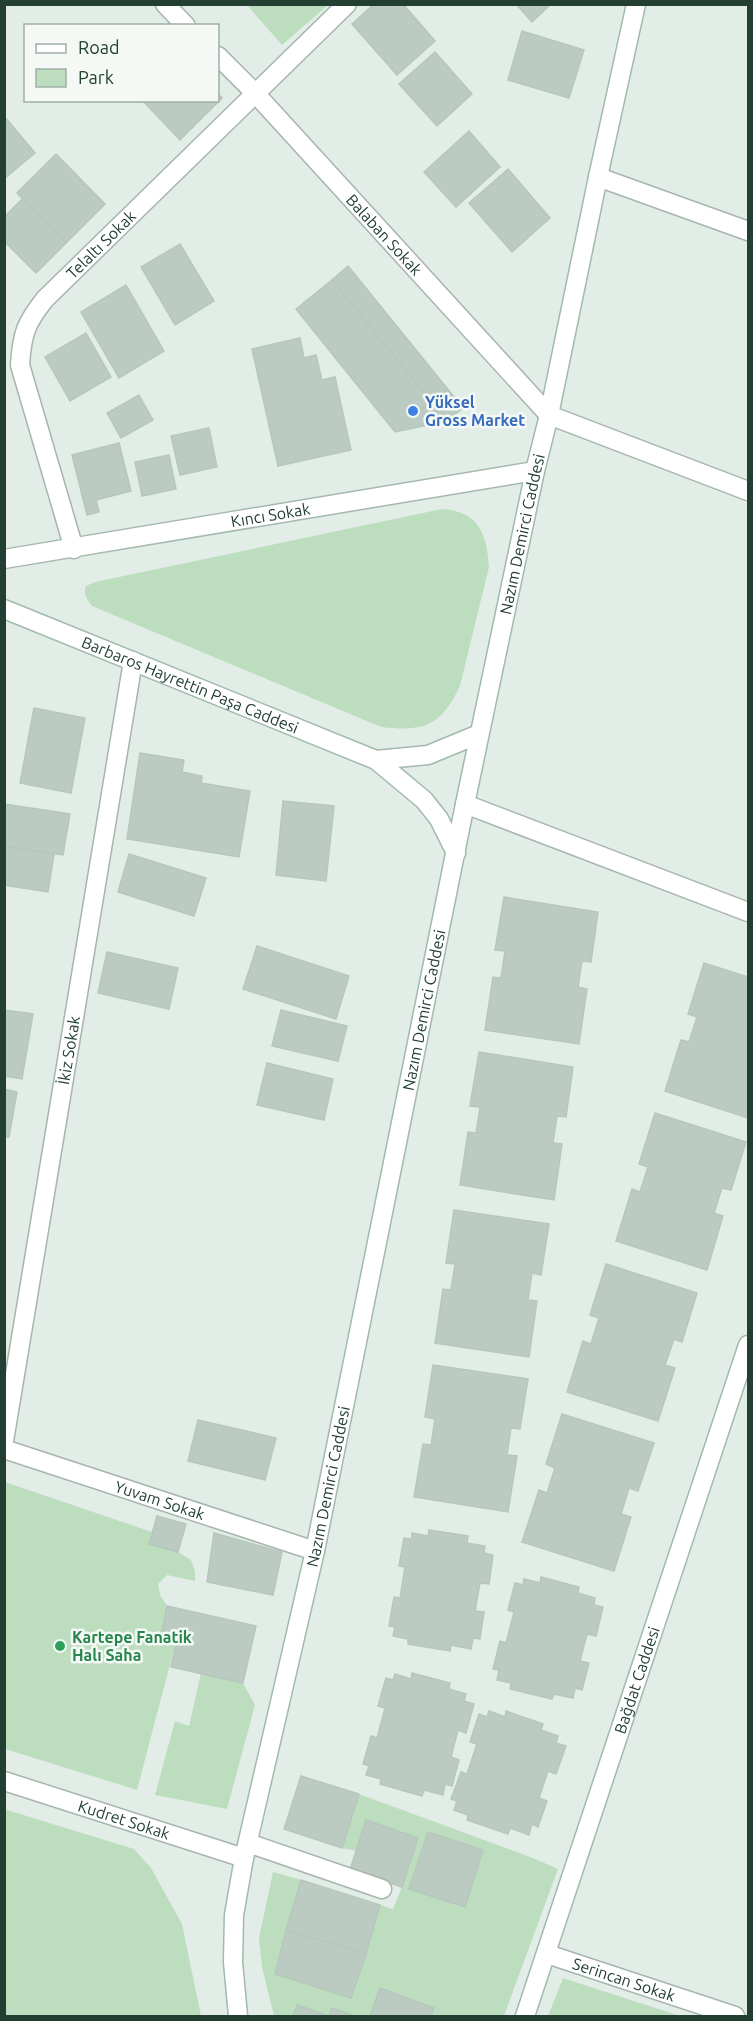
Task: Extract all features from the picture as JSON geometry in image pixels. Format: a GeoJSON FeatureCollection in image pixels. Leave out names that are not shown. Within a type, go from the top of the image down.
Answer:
{"type":"FeatureCollection","features":[{"type":"Feature","properties":{"kind":"main road"},"geometry":{"type":"LineString","coordinates":[[165,4],[184,24]]}},
{"type":"Feature","properties":{"kind":"main road","name":"Telaltı Sokak"},"geometry":{"type":"LineString","coordinates":[[74,549],[20,365],[21,340],[30,318],[45,299],[347,4]]}},
{"type":"Feature","properties":{"kind":"main road","name":"Nazım Demirci Caddesi"},"geometry":{"type":"LineString","coordinates":[[238,2016],[233,1962],[234,1915],[246,1850],[315,1551],[465,804],[535,471],[549,415],[597,177],[636,4]]}},
{"type":"Feature","properties":{"kind":"main road","name":"Balaban Sokak"},"geometry":{"type":"LineString","coordinates":[[219,57],[255,93],[549,415]]}},
{"type":"Feature","properties":{"kind":"main road"},"geometry":{"type":"LineString","coordinates":[[597,177],[748,231]]}},
{"type":"Feature","properties":{"kind":"main road"},"geometry":{"type":"LineString","coordinates":[[549,415],[748,491]]}},
{"type":"Feature","properties":{"kind":"main road","name":"Kıncı Sokak"},"geometry":{"type":"LineString","coordinates":[[4,559],[535,471]]}},
{"type":"Feature","properties":{"kind":"main road","name":"Barbaros Hayrettin Paşa Caddesi"},"geometry":{"type":"LineString","coordinates":[[4,609],[376,760]]}},
{"type":"Feature","properties":{"kind":"main road","name":"İkiz Sokak"},"geometry":{"type":"LineString","coordinates":[[4,1441],[133,661]]}},
{"type":"Feature","properties":{"kind":"main road"},"geometry":{"type":"LineString","coordinates":[[376,760],[428,755],[480,734]]}},
{"type":"Feature","properties":{"kind":"main road"},"geometry":{"type":"LineString","coordinates":[[376,760],[424,800],[439,819],[456,854]]}},
{"type":"Feature","properties":{"kind":"main road"},"geometry":{"type":"LineString","coordinates":[[465,804],[748,912]]}},
{"type":"Feature","properties":{"kind":"main road","name":"Bağdat Caddesi"},"geometry":{"type":"LineString","coordinates":[[525,2016],[748,1345]]}},
{"type":"Feature","properties":{"kind":"main road","name":"Yuvam Sokak"},"geometry":{"type":"LineString","coordinates":[[4,1449],[315,1551]]}},
{"type":"Feature","properties":{"kind":"main road","name":"Kudret Sokak"},"geometry":{"type":"LineString","coordinates":[[4,1781],[382,1889]]}},
{"type":"Feature","properties":{"kind":"main road","name":"Serincan Sokak"},"geometry":{"type":"LineString","coordinates":[[547,1954],[735,2016]]}},
{"type":"Feature","properties":{"kind":"green space"},"geometry":{"type":"Polygon","coordinates":[[[247,5],[328,5],[282,45],[247,5]]]}},
{"type":"Feature","properties":{"kind":"green space"},"geometry":{"type":"Polygon","coordinates":[[[442,509],[464,514],[478,526],[486,544],[489,567],[460,686],[446,710],[438,718],[420,727],[381,727],[92,606],[85,594],[86,586],[95,582],[442,509]]]}},
{"type":"Feature","properties":{"kind":"green space","name":"Kartepe Fanatik Halı Saha"},"geometry":{"type":"Polygon","coordinates":[[[5,1482],[152,1532],[149,1544],[178,1552],[191,1560],[195,1571],[195,1581],[167,1575],[158,1584],[160,1595],[167,1606],[162,1630],[178,1634],[137,1790],[5,1749],[5,1482]]]}},
{"type":"Feature","properties":{"kind":"green space"},"geometry":{"type":"Polygon","coordinates":[[[201,1673],[243,1683],[255,1705],[227,1809],[155,1795],[175,1721],[189,1726],[201,1673]]]}},
{"type":"Feature","properties":{"kind":"green space"},"geometry":{"type":"Polygon","coordinates":[[[359,1794],[558,1869],[504,2016],[274,2016],[262,1967],[259,1938],[273,1872],[301,1880],[275,1974],[351,1998],[380,1905],[393,1909],[402,1887],[418,1838],[366,1821],[356,1851],[342,1848],[359,1794]]]}},
{"type":"Feature","properties":{"kind":"green space"},"geometry":{"type":"Polygon","coordinates":[[[4,1809],[134,1849],[151,1868],[182,1924],[201,2016],[5,2016],[4,1809]]]}},
{"type":"Feature","properties":{"kind":"green space"},"geometry":{"type":"Polygon","coordinates":[[[563,1978],[680,2016],[548,2016],[563,1978]]]}},
{"type":"Feature","properties":{"kind":"building"},"geometry":{"type":"Polygon","coordinates":[[[374,4],[403,4],[435,41],[397,75],[352,24],[374,4]]]}},
{"type":"Feature","properties":{"kind":"building"},"geometry":{"type":"Polygon","coordinates":[[[516,4],[551,4],[532,22],[516,4]]]}},
{"type":"Feature","properties":{"kind":"building"},"geometry":{"type":"Polygon","coordinates":[[[522,31],[584,50],[569,98],[508,80],[522,31]]]}},
{"type":"Feature","properties":{"kind":"building"},"geometry":{"type":"Polygon","coordinates":[[[435,52],[472,94],[437,126],[399,84],[435,52]]]}},
{"type":"Feature","properties":{"kind":"building"},"geometry":{"type":"Polygon","coordinates":[[[144,102],[218,102],[180,140],[144,102]]]}},
{"type":"Feature","properties":{"kind":"building"},"geometry":{"type":"Polygon","coordinates":[[[4,116],[35,153],[4,179],[4,116]]]}},
{"type":"Feature","properties":{"kind":"building"},"geometry":{"type":"Polygon","coordinates":[[[469,131],[500,167],[456,207],[424,172],[469,131]]]}},
{"type":"Feature","properties":{"kind":"building"},"geometry":{"type":"Polygon","coordinates":[[[56,154],[105,204],[66,243],[17,193],[56,154]]]}},
{"type":"Feature","properties":{"kind":"building"},"geometry":{"type":"Polygon","coordinates":[[[508,169],[550,218],[512,252],[469,203],[508,169]]]}},
{"type":"Feature","properties":{"kind":"building"},"geometry":{"type":"Polygon","coordinates":[[[23,198],[66,243],[36,273],[4,241],[4,217],[23,198]]]}},
{"type":"Feature","properties":{"kind":"building"},"geometry":{"type":"Polygon","coordinates":[[[180,244],[214,301],[175,325],[141,267],[180,244]]]}},
{"type":"Feature","properties":{"kind":"building"},"geometry":{"type":"Polygon","coordinates":[[[348,266],[463,408],[447,421],[332,280],[348,266]]]}},
{"type":"Feature","properties":{"kind":"building"},"geometry":{"type":"Polygon","coordinates":[[[332,280],[447,421],[395,432],[296,309],[332,280]]]}},
{"type":"Feature","properties":{"kind":"building"},"geometry":{"type":"Polygon","coordinates":[[[126,285],[164,351],[119,378],[81,312],[126,285]]]}},
{"type":"Feature","properties":{"kind":"building"},"geometry":{"type":"Polygon","coordinates":[[[86,333],[111,377],[70,401],[45,357],[86,333]]]}},
{"type":"Feature","properties":{"kind":"building"},"geometry":{"type":"Polygon","coordinates":[[[300,338],[304,358],[316,355],[322,380],[335,377],[351,450],[278,466],[252,349],[300,338]]]}},
{"type":"Feature","properties":{"kind":"building"},"geometry":{"type":"Polygon","coordinates":[[[139,395],[153,420],[121,438],[107,413],[139,395]]]}},
{"type":"Feature","properties":{"kind":"building"},"geometry":{"type":"Polygon","coordinates":[[[209,428],[217,467],[180,475],[171,436],[209,428]]]}},
{"type":"Feature","properties":{"kind":"building"},"geometry":{"type":"Polygon","coordinates":[[[119,443],[131,491],[96,500],[99,512],[87,515],[72,455],[119,443]]]}},
{"type":"Feature","properties":{"kind":"building"},"geometry":{"type":"Polygon","coordinates":[[[169,455],[176,489],[142,496],[135,462],[169,455]]]}},
{"type":"Feature","properties":{"kind":"building"},"geometry":{"type":"Polygon","coordinates":[[[34,708],[85,718],[71,793],[20,783],[34,708]]]}},
{"type":"Feature","properties":{"kind":"building"},"geometry":{"type":"Polygon","coordinates":[[[140,753],[184,760],[182,772],[202,776],[201,783],[250,791],[239,857],[127,839],[140,753]]]}},
{"type":"Feature","properties":{"kind":"building"},"geometry":{"type":"Polygon","coordinates":[[[283,801],[334,806],[326,881],[276,875],[283,801]]]}},
{"type":"Feature","properties":{"kind":"building"},"geometry":{"type":"Polygon","coordinates":[[[4,804],[70,814],[63,855],[4,846],[4,804]]]}},
{"type":"Feature","properties":{"kind":"building"},"geometry":{"type":"Polygon","coordinates":[[[4,846],[54,854],[48,892],[4,885],[4,846]]]}},
{"type":"Feature","properties":{"kind":"building"},"geometry":{"type":"Polygon","coordinates":[[[129,854],[206,878],[194,916],[118,892],[129,854]]]}},
{"type":"Feature","properties":{"kind":"building"},"geometry":{"type":"Polygon","coordinates":[[[504,897],[598,912],[591,962],[582,961],[578,987],[587,989],[579,1044],[485,1030],[493,977],[501,978],[505,951],[495,950],[504,897]]]}},
{"type":"Feature","properties":{"kind":"building"},"geometry":{"type":"Polygon","coordinates":[[[257,946],[349,976],[336,1019],[243,989],[257,946]]]}},
{"type":"Feature","properties":{"kind":"building"},"geometry":{"type":"Polygon","coordinates":[[[107,952],[178,968],[169,1009],[98,993],[107,952]]]}},
{"type":"Feature","properties":{"kind":"building"},"geometry":{"type":"Polygon","coordinates":[[[704,963],[748,977],[748,1118],[665,1091],[681,1040],[689,1042],[697,1017],[688,1014],[704,963]]]}},
{"type":"Feature","properties":{"kind":"building"},"geometry":{"type":"Polygon","coordinates":[[[4,1010],[33,1014],[22,1079],[4,1076],[4,1010]]]}},
{"type":"Feature","properties":{"kind":"building"},"geometry":{"type":"Polygon","coordinates":[[[281,1010],[347,1026],[338,1061],[272,1046],[281,1010]]]}},
{"type":"Feature","properties":{"kind":"building"},"geometry":{"type":"Polygon","coordinates":[[[479,1052],[573,1067],[566,1117],[557,1116],[553,1143],[562,1144],[554,1200],[460,1185],[468,1132],[476,1133],[480,1107],[470,1106],[479,1052]]]}},
{"type":"Feature","properties":{"kind":"building"},"geometry":{"type":"Polygon","coordinates":[[[267,1063],[333,1079],[324,1120],[257,1105],[267,1063]]]}},
{"type":"Feature","properties":{"kind":"building"},"geometry":{"type":"Polygon","coordinates":[[[4,1089],[17,1092],[9,1137],[4,1137],[4,1089]]]}},
{"type":"Feature","properties":{"kind":"building"},"geometry":{"type":"Polygon","coordinates":[[[655,1113],[746,1142],[731,1190],[722,1188],[714,1213],[723,1216],[707,1270],[616,1241],[632,1189],[640,1192],[648,1167],[639,1164],[655,1113]]]}},
{"type":"Feature","properties":{"kind":"building"},"geometry":{"type":"Polygon","coordinates":[[[454,1210],[549,1224],[541,1275],[532,1273],[528,1300],[537,1301],[529,1357],[435,1343],[443,1289],[451,1290],[455,1264],[446,1263],[454,1210]]]}},
{"type":"Feature","properties":{"kind":"building"},"geometry":{"type":"Polygon","coordinates":[[[606,1264],[697,1293],[682,1342],[674,1339],[665,1365],[675,1368],[658,1421],[567,1392],[583,1341],[591,1344],[599,1318],[590,1315],[606,1264]]]}},
{"type":"Feature","properties":{"kind":"building"},"geometry":{"type":"Polygon","coordinates":[[[433,1365],[528,1379],[520,1429],[511,1428],[507,1455],[517,1456],[508,1512],[414,1497],[423,1444],[431,1445],[435,1419],[425,1417],[433,1365]]]}},
{"type":"Feature","properties":{"kind":"building"},"geometry":{"type":"Polygon","coordinates":[[[562,1414],[654,1443],[638,1491],[629,1488],[621,1514],[631,1517],[614,1571],[522,1542],[539,1490],[547,1493],[555,1468],[546,1464],[562,1414]]]}},
{"type":"Feature","properties":{"kind":"building"},"geometry":{"type":"Polygon","coordinates":[[[198,1420],[276,1438],[265,1480],[188,1461],[198,1420]]]}},
{"type":"Feature","properties":{"kind":"building"},"geometry":{"type":"Polygon","coordinates":[[[157,1516],[186,1524],[178,1552],[149,1544],[157,1516]]]}},
{"type":"Feature","properties":{"kind":"building"},"geometry":{"type":"Polygon","coordinates":[[[429,1530],[468,1536],[467,1543],[485,1546],[484,1553],[493,1555],[489,1584],[480,1583],[475,1611],[484,1612],[480,1639],[473,1638],[471,1649],[451,1645],[450,1651],[408,1644],[408,1639],[393,1636],[395,1627],[389,1626],[394,1597],[400,1598],[405,1567],[399,1566],[404,1538],[412,1539],[412,1533],[428,1536],[429,1530]]]}},
{"type":"Feature","properties":{"kind":"building"},"geometry":{"type":"Polygon","coordinates":[[[214,1533],[282,1552],[273,1595],[207,1582],[214,1533]]]}},
{"type":"Feature","properties":{"kind":"building"},"geometry":{"type":"Polygon","coordinates":[[[541,1577],[579,1587],[578,1593],[595,1598],[594,1605],[603,1607],[596,1636],[587,1634],[580,1661],[589,1663],[582,1690],[575,1688],[573,1698],[554,1694],[552,1699],[510,1689],[511,1683],[497,1680],[499,1670],[493,1669],[500,1641],[506,1643],[514,1612],[508,1610],[515,1583],[523,1585],[524,1579],[540,1583],[541,1577]]]}},
{"type":"Feature","properties":{"kind":"building"},"geometry":{"type":"Polygon","coordinates":[[[167,1606],[256,1626],[243,1683],[171,1667],[178,1634],[162,1631],[167,1606]]]}},
{"type":"Feature","properties":{"kind":"building"},"geometry":{"type":"Polygon","coordinates":[[[412,1673],[450,1683],[449,1689],[466,1694],[464,1701],[474,1704],[466,1733],[458,1730],[451,1757],[459,1760],[452,1786],[445,1784],[443,1795],[424,1790],[422,1796],[380,1784],[381,1779],[366,1775],[369,1766],[363,1764],[371,1736],[377,1738],[385,1708],[378,1706],[386,1678],[393,1680],[395,1674],[411,1679],[412,1673]]]}},
{"type":"Feature","properties":{"kind":"building"},"geometry":{"type":"Polygon","coordinates":[[[489,1711],[505,1717],[506,1711],[543,1724],[541,1730],[558,1736],[556,1743],[566,1746],[556,1774],[548,1771],[539,1798],[547,1801],[538,1827],[532,1824],[529,1835],[510,1828],[508,1834],[467,1820],[468,1815],[454,1810],[457,1801],[451,1799],[461,1772],[467,1774],[477,1744],[470,1742],[479,1714],[487,1717],[489,1711]]]}},
{"type":"Feature","properties":{"kind":"building"},"geometry":{"type":"Polygon","coordinates":[[[301,1776],[359,1794],[342,1848],[284,1829],[301,1776]]]}},
{"type":"Feature","properties":{"kind":"building"},"geometry":{"type":"Polygon","coordinates":[[[366,1820],[418,1838],[402,1887],[350,1870],[366,1820]]]}},
{"type":"Feature","properties":{"kind":"building"},"geometry":{"type":"Polygon","coordinates":[[[428,1832],[483,1850],[465,1907],[409,1889],[428,1832]]]}},
{"type":"Feature","properties":{"kind":"building"},"geometry":{"type":"Polygon","coordinates":[[[301,1880],[380,1905],[366,1954],[286,1930],[301,1880]]]}},
{"type":"Feature","properties":{"kind":"building"},"geometry":{"type":"Polygon","coordinates":[[[286,1930],[366,1954],[351,1998],[275,1974],[286,1930]]]}},
{"type":"Feature","properties":{"kind":"building"},"geometry":{"type":"Polygon","coordinates":[[[380,1988],[434,2008],[431,2016],[370,2016],[380,1988]]]}},
{"type":"Feature","properties":{"kind":"building"},"geometry":{"type":"Polygon","coordinates":[[[297,2005],[329,2016],[293,2016],[297,2005]]]}},
{"type":"Feature","properties":{"kind":"building"},"geometry":{"type":"Polygon","coordinates":[[[332,2008],[355,2016],[329,2016],[332,2008]]]}},
{"type":"Feature","properties":{"kind":"place","name":"Yüksel Gross Market"},"geometry":{"type":"Point","coordinates":[413,411]}},
{"type":"Feature","properties":{"kind":"place","name":"Kartepe Fanatik Halı Saha"},"geometry":{"type":"Point","coordinates":[60,1646]}}]}
